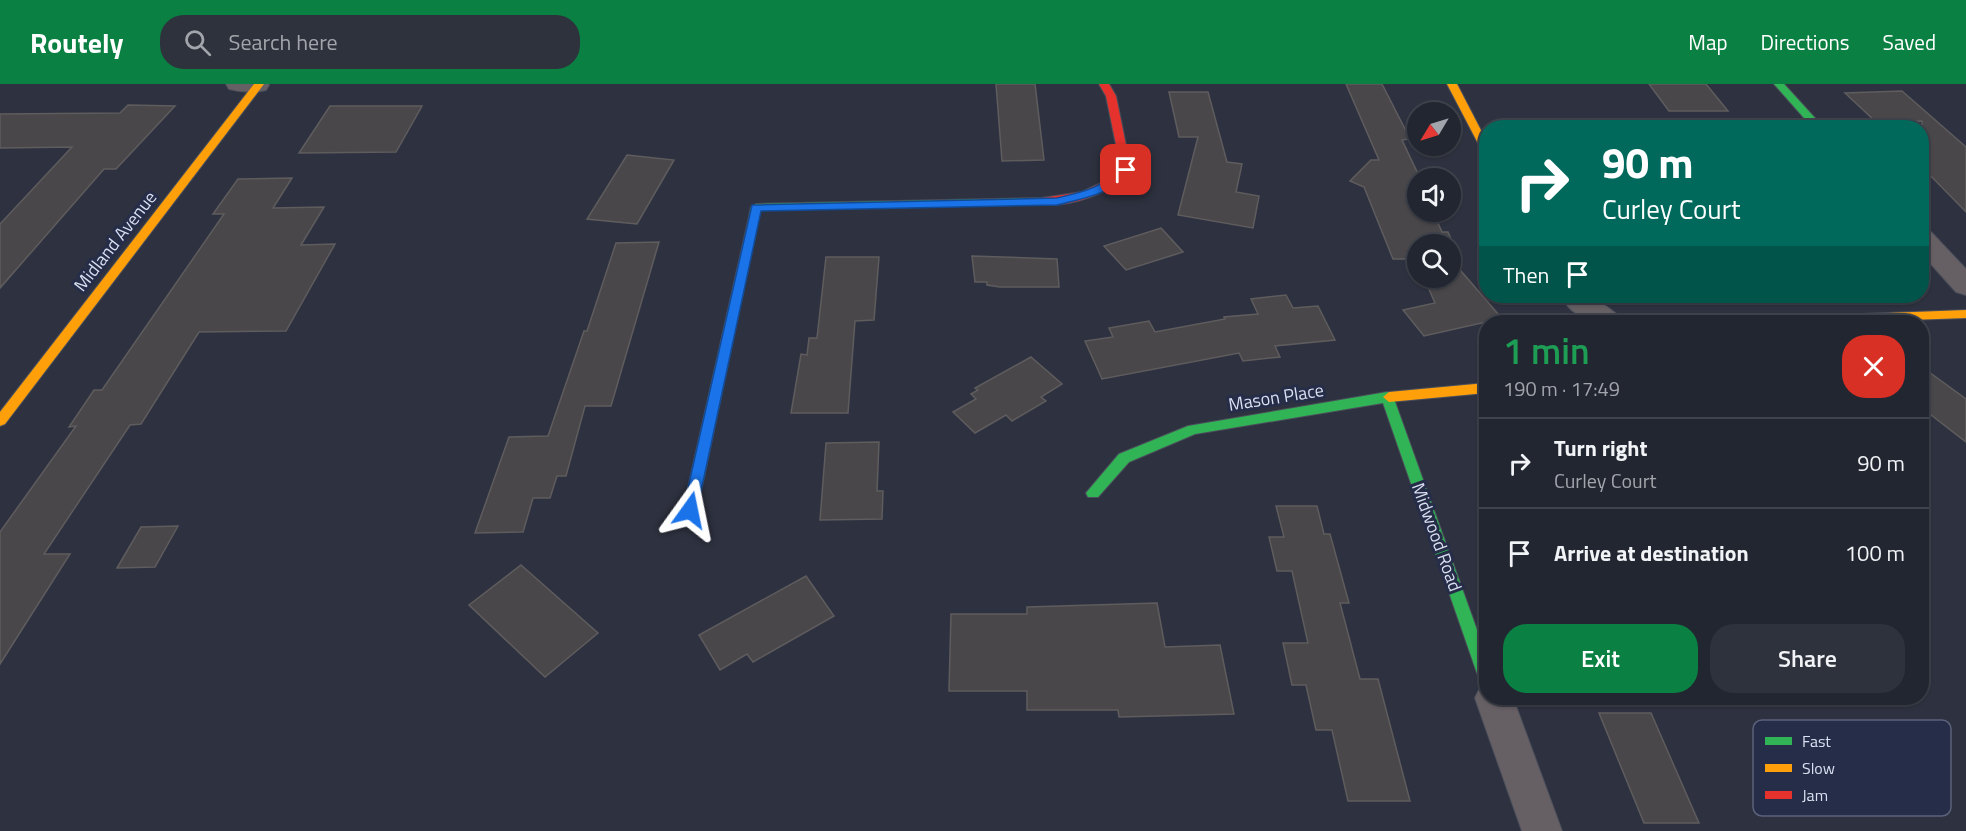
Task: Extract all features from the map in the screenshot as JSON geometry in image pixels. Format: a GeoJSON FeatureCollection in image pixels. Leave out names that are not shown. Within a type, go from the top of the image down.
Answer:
{"type":"FeatureCollection","features":[{"type":"Feature","properties":{"kind":"street","name":"Midland Avenue"},"geometry":{"type":"LineString","coordinates":[[0,421],[251,84]]}},
{"type":"Feature","properties":{"kind":"street"},"geometry":{"type":"LineString","coordinates":[[690,510],[756,207],[1057,201],[1097,192],[1114,182],[1126,170],[1111,96],[1104,84]]}},
{"type":"Feature","properties":{"kind":"street"},"geometry":{"type":"LineString","coordinates":[[1452,84],[1479,136]]}},
{"type":"Feature","properties":{"kind":"street"},"geometry":{"type":"LineString","coordinates":[[1779,84],[1812,120]]}},
{"type":"Feature","properties":{"kind":"street"},"geometry":{"type":"LineString","coordinates":[[1929,246],[1966,286]]}},
{"type":"Feature","properties":{"kind":"street"},"geometry":{"type":"LineString","coordinates":[[1583,303],[1599,315]]}},
{"type":"Feature","properties":{"kind":"street"},"geometry":{"type":"LineString","coordinates":[[1928,315],[1966,314]]}},
{"type":"Feature","properties":{"kind":"street","name":"Mason Place"},"geometry":{"type":"LineString","coordinates":[[1093,493],[1124,458],[1193,429],[1387,397],[1479,389]]}},
{"type":"Feature","properties":{"kind":"street","name":"Midwood Road"},"geometry":{"type":"LineString","coordinates":[[1387,397],[1479,656]]}},
{"type":"Feature","properties":{"kind":"street"},"geometry":{"type":"LineString","coordinates":[[1497,705],[1542,831]]}},
{"type":"Feature","properties":{"kind":"building"},"geometry":{"type":"Polygon","coordinates":[[[996,84],[1035,84],[1044,160],[1002,161],[996,84]]]}},
{"type":"Feature","properties":{"kind":"building"},"geometry":{"type":"Polygon","coordinates":[[[1346,84],[1382,84],[1407,133],[1407,139],[1402,140],[1407,156],[1410,156],[1415,168],[1407,168],[1407,222],[1438,222],[1442,232],[1449,234],[1407,234],[1407,259],[1393,259],[1364,187],[1350,181],[1371,160],[1379,160],[1346,84]]]}},
{"type":"Feature","properties":{"kind":"building"},"geometry":{"type":"Polygon","coordinates":[[[1649,84],[1706,84],[1728,111],[1669,111],[1649,84]]]}},
{"type":"Feature","properties":{"kind":"building"},"geometry":{"type":"Polygon","coordinates":[[[1902,91],[1966,147],[1966,212],[1929,174],[1929,120],[1874,120],[1845,93],[1902,91]]]}},
{"type":"Feature","properties":{"kind":"building"},"geometry":{"type":"Polygon","coordinates":[[[1169,92],[1208,92],[1227,162],[1242,164],[1236,192],[1259,196],[1253,228],[1178,215],[1198,137],[1179,137],[1169,92]]]}},
{"type":"Feature","properties":{"kind":"building"},"geometry":{"type":"Polygon","coordinates":[[[128,105],[175,106],[116,169],[104,169],[0,288],[0,224],[72,147],[0,148],[0,114],[120,113],[128,105]]]}},
{"type":"Feature","properties":{"kind":"building"},"geometry":{"type":"Polygon","coordinates":[[[330,106],[422,106],[396,152],[299,153],[330,106]]]}},
{"type":"Feature","properties":{"kind":"building"},"geometry":{"type":"Polygon","coordinates":[[[627,155],[674,160],[637,224],[587,219],[627,155]]]}},
{"type":"Feature","properties":{"kind":"building"},"geometry":{"type":"Polygon","coordinates":[[[292,178],[273,208],[324,207],[301,245],[335,244],[286,331],[199,332],[141,424],[130,425],[44,554],[70,554],[0,664],[0,532],[76,426],[69,427],[94,390],[102,390],[224,214],[213,214],[238,179],[292,178]]]}},
{"type":"Feature","properties":{"kind":"building"},"geometry":{"type":"Polygon","coordinates":[[[1161,228],[1183,252],[1126,270],[1104,246],[1161,228]]]}},
{"type":"Feature","properties":{"kind":"building"},"geometry":{"type":"Polygon","coordinates":[[[659,242],[611,406],[585,406],[566,476],[557,476],[550,498],[533,498],[523,532],[475,533],[509,437],[548,436],[584,331],[587,331],[616,243],[659,242]]]}},
{"type":"Feature","properties":{"kind":"building"},"geometry":{"type":"Polygon","coordinates":[[[972,256],[1057,259],[1059,287],[1000,287],[987,285],[987,282],[975,282],[972,256]]]}},
{"type":"Feature","properties":{"kind":"building"},"geometry":{"type":"Polygon","coordinates":[[[826,257],[879,257],[874,320],[855,321],[848,413],[791,413],[801,354],[807,355],[809,338],[817,338],[826,257]]]}},
{"type":"Feature","properties":{"kind":"building"},"geometry":{"type":"Polygon","coordinates":[[[1461,271],[1479,292],[1479,303],[1489,303],[1499,315],[1479,315],[1479,324],[1424,336],[1403,310],[1435,303],[1428,288],[1461,288],[1461,271]]]}},
{"type":"Feature","properties":{"kind":"building"},"geometry":{"type":"Polygon","coordinates":[[[1286,295],[1293,308],[1318,306],[1335,340],[1275,346],[1280,357],[1243,361],[1239,353],[1102,379],[1085,341],[1113,337],[1109,328],[1149,321],[1155,332],[1225,319],[1224,317],[1258,314],[1251,299],[1286,295]]]}},
{"type":"Feature","properties":{"kind":"building"},"geometry":{"type":"Polygon","coordinates":[[[1031,357],[1062,384],[1041,397],[1046,401],[1012,421],[1006,415],[975,433],[953,412],[976,399],[971,394],[978,390],[975,388],[1031,357]]]}},
{"type":"Feature","properties":{"kind":"building"},"geometry":{"type":"Polygon","coordinates":[[[1929,372],[1966,399],[1966,442],[1929,413],[1929,372]]]}},
{"type":"Feature","properties":{"kind":"building"},"geometry":{"type":"Polygon","coordinates":[[[879,442],[877,491],[883,491],[882,519],[820,520],[826,443],[879,442]]]}},
{"type":"Feature","properties":{"kind":"building"},"geometry":{"type":"Polygon","coordinates":[[[1276,506],[1317,506],[1324,534],[1330,534],[1349,603],[1340,603],[1360,679],[1378,679],[1410,801],[1348,801],[1332,730],[1316,730],[1306,685],[1292,685],[1283,643],[1308,643],[1292,571],[1277,571],[1269,537],[1284,537],[1276,506]]]}},
{"type":"Feature","properties":{"kind":"building"},"geometry":{"type":"Polygon","coordinates":[[[178,526],[155,567],[117,568],[141,527],[178,526]]]}},
{"type":"Feature","properties":{"kind":"building"},"geometry":{"type":"Polygon","coordinates":[[[521,565],[598,633],[545,677],[469,605],[521,565]]]}},
{"type":"Feature","properties":{"kind":"building"},"geometry":{"type":"Polygon","coordinates":[[[806,576],[834,616],[753,662],[747,654],[720,670],[699,635],[806,576]]]}},
{"type":"Feature","properties":{"kind":"building"},"geometry":{"type":"Polygon","coordinates":[[[1157,603],[1165,647],[1220,645],[1234,714],[1119,717],[1118,710],[1027,710],[1027,691],[949,691],[951,614],[1027,614],[1027,607],[1157,603]]]}},
{"type":"Feature","properties":{"kind":"building"},"geometry":{"type":"Polygon","coordinates":[[[1599,713],[1651,713],[1699,823],[1644,823],[1599,713]]]}},
{"type":"Feature","properties":{"kind":"traffic: fast"},"geometry":{"type":"LineString","coordinates":[[1779,84],[1812,120]]}},
{"type":"Feature","properties":{"kind":"traffic: fast"},"geometry":{"type":"LineString","coordinates":[[754,217],[756,207],[1039,201]]}},
{"type":"Feature","properties":{"kind":"traffic: fast"},"geometry":{"type":"LineString","coordinates":[[1387,397],[1479,656]]}},
{"type":"Feature","properties":{"kind":"traffic: fast"},"geometry":{"type":"LineString","coordinates":[[1093,493],[1124,458],[1193,429],[1389,397]]}},
{"type":"Feature","properties":{"kind":"traffic: slow"},"geometry":{"type":"LineString","coordinates":[[0,421],[259,84]]}},
{"type":"Feature","properties":{"kind":"traffic: slow"},"geometry":{"type":"LineString","coordinates":[[1452,84],[1479,136]]}},
{"type":"Feature","properties":{"kind":"traffic: slow"},"geometry":{"type":"LineString","coordinates":[[1929,315],[1966,314]]}},
{"type":"Feature","properties":{"kind":"traffic: slow"},"geometry":{"type":"LineString","coordinates":[[1389,397],[1479,389]]}},
{"type":"Feature","properties":{"kind":"traffic: jam"},"geometry":{"type":"LineString","coordinates":[[1039,201],[1086,194],[1107,185],[1126,170],[1111,96],[1104,84]]}},
{"type":"Feature","properties":{"kind":"traffic: jam"},"geometry":{"type":"LineString","coordinates":[[690,510],[754,217]]}},
{"type":"Feature","properties":{"kind":"route"},"geometry":{"type":"LineString","coordinates":[[690,510],[756,207],[1057,201],[1075,199],[1097,192],[1114,182],[1126,170]]}}]}
